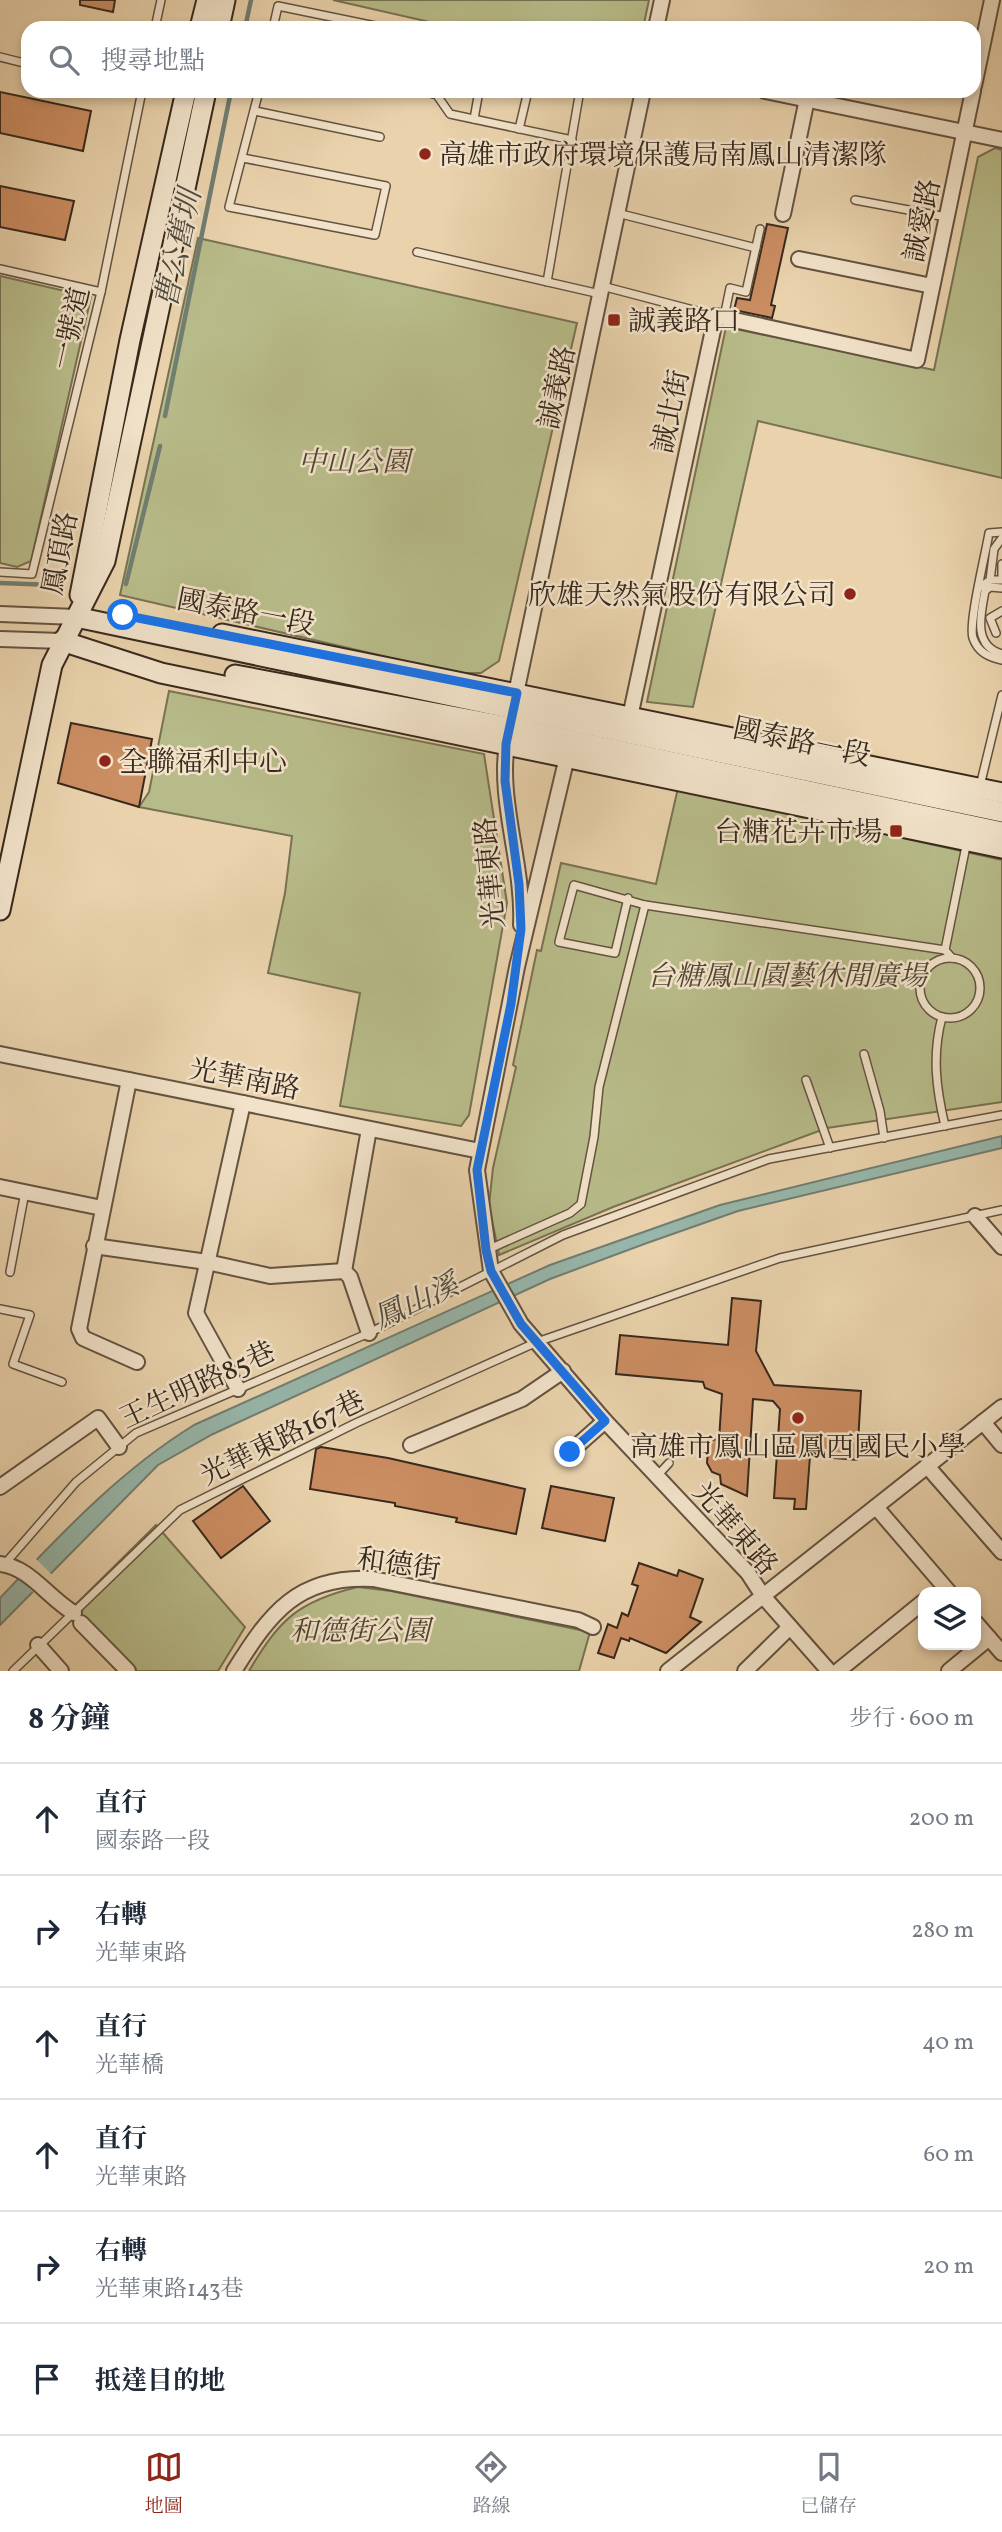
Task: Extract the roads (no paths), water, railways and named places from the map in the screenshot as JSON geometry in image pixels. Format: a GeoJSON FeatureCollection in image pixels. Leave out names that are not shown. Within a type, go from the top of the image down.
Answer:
{"type":"FeatureCollection","features":[{"type":"Feature","properties":{"kind":"street"},"geometry":{"type":"LineString","coordinates":[[202,21],[206,0]]}},
{"type":"Feature","properties":{"kind":"street"},"geometry":{"type":"LineString","coordinates":[[220,21],[225,0]]}},
{"type":"Feature","properties":{"kind":"street"},"geometry":{"type":"LineString","coordinates":[[658,21],[662,0]]}},
{"type":"Feature","properties":{"kind":"street"},"geometry":{"type":"LineString","coordinates":[[981,51],[991,0],[1002,3]]}},
{"type":"Feature","properties":{"kind":"street","name":"鳳頂路"},"geometry":{"type":"LineString","coordinates":[[76,617],[131,340],[184,98]]}},
{"type":"Feature","properties":{"kind":"street","name":"鳳頂路"},"geometry":{"type":"LineString","coordinates":[[76,617],[105,561],[204,98]]}},
{"type":"Feature","properties":{"kind":"street","name":"誠義路"},"geometry":{"type":"LineString","coordinates":[[511,718],[642,98]]}},
{"type":"Feature","properties":{"kind":"street"},"geometry":{"type":"LineString","coordinates":[[802,98],[1002,139]]}},
{"type":"Feature","properties":{"kind":"street","name":"誠愛路"},"geometry":{"type":"LineString","coordinates":[[720,317],[916,360],[971,98]]}},
{"type":"Feature","properties":{"kind":"street"},"geometry":{"type":"LineString","coordinates":[[783,214],[807,99]]}},
{"type":"Feature","properties":{"kind":"street"},"geometry":{"type":"LineString","coordinates":[[799,259],[932,286]]}},
{"type":"Feature","properties":{"kind":"street","name":"誠北街"},"geometry":{"type":"LineString","coordinates":[[630,717],[720,317]]}},
{"type":"Feature","properties":{"kind":"street"},"geometry":{"type":"LineString","coordinates":[[0,614],[76,617],[52,665],[0,910]]}},
{"type":"Feature","properties":{"kind":"street","name":"國泰路一段"},"geometry":{"type":"LineString","coordinates":[[76,617],[511,718],[973,815],[1002,848]]}},
{"type":"Feature","properties":{"kind":"street"},"geometry":{"type":"LineString","coordinates":[[0,639],[62,641]]}},
{"type":"Feature","properties":{"kind":"street","name":"國泰路一段"},"geometry":{"type":"LineString","coordinates":[[62,641],[420,718],[630,717],[973,815],[1002,832]]}},
{"type":"Feature","properties":{"kind":"street","name":"國泰路一段"},"geometry":{"type":"LineString","coordinates":[[511,718],[567,757],[973,815],[1002,812]]}},
{"type":"Feature","properties":{"kind":"street","name":"光華東路"},"geometry":{"type":"LineString","coordinates":[[511,718],[505,781],[522,907],[517,967]]}},
{"type":"Feature","properties":{"kind":"street","name":"光華東路"},"geometry":{"type":"LineString","coordinates":[[567,757],[517,967],[477,1170],[491,1271],[521,1324],[605,1421],[748,1573],[763,1596],[829,1671]]}},
{"type":"Feature","properties":{"kind":"street","name":"國泰路一段"},"geometry":{"type":"LineString","coordinates":[[973,815],[1002,793]]}},
{"type":"Feature","properties":{"kind":"street","name":"光華南路"},"geometry":{"type":"LineString","coordinates":[[0,1054],[480,1150]]}},
{"type":"Feature","properties":{"kind":"street"},"geometry":{"type":"LineString","coordinates":[[129,1080],[79,1329],[83,1338],[136,1362]]}},
{"type":"Feature","properties":{"kind":"street"},"geometry":{"type":"LineString","coordinates":[[238,1389],[196,1313],[243,1102]]}},
{"type":"Feature","properties":{"kind":"street"},"geometry":{"type":"LineString","coordinates":[[344,1271],[369,1129]]}},
{"type":"Feature","properties":{"kind":"street"},"geometry":{"type":"LineString","coordinates":[[0,1188],[102,1208]]}},
{"type":"Feature","properties":{"kind":"street"},"geometry":{"type":"LineString","coordinates":[[975,1216],[1002,1247]]}},
{"type":"Feature","properties":{"kind":"street"},"geometry":{"type":"LineString","coordinates":[[94,1246],[207,1262],[270,1276],[344,1271],[351,1277],[369,1333]]}},
{"type":"Feature","properties":{"kind":"street"},"geometry":{"type":"LineString","coordinates":[[411,1446],[522,1399],[563,1371]]}},
{"type":"Feature","properties":{"kind":"street"},"geometry":{"type":"LineString","coordinates":[[668,1671],[1002,1407]]}},
{"type":"Feature","properties":{"kind":"street"},"geometry":{"type":"LineString","coordinates":[[0,1487],[98,1418],[119,1447]]}},
{"type":"Feature","properties":{"kind":"street"},"geometry":{"type":"LineString","coordinates":[[570,1452],[605,1421]]}},
{"type":"Feature","properties":{"kind":"street"},"geometry":{"type":"LineString","coordinates":[[983,1422],[1002,1445]]}},
{"type":"Feature","properties":{"kind":"street"},"geometry":{"type":"LineString","coordinates":[[927,1466],[1002,1552]]}},
{"type":"Feature","properties":{"kind":"street"},"geometry":{"type":"LineString","coordinates":[[876,1507],[941,1587]]}},
{"type":"Feature","properties":{"kind":"street"},"geometry":{"type":"LineString","coordinates":[[5,1565],[48,1593],[78,1618],[128,1671]]}},
{"type":"Feature","properties":{"kind":"street","name":"和德街"},"geometry":{"type":"LineString","coordinates":[[234,1671],[258,1632],[278,1608],[305,1591],[344,1579],[373,1578],[578,1620],[593,1628]]}},
{"type":"Feature","properties":{"kind":"street"},"geometry":{"type":"LineString","coordinates":[[838,1671],[918,1606]]}},
{"type":"Feature","properties":{"kind":"street"},"geometry":{"type":"LineString","coordinates":[[744,1671],[790,1627]]}},
{"type":"Feature","properties":{"kind":"street"},"geometry":{"type":"LineString","coordinates":[[981,1629],[1002,1653]]}},
{"type":"Feature","properties":{"kind":"street"},"geometry":{"type":"LineString","coordinates":[[949,1671],[989,1638]]}},
{"type":"Feature","properties":{"kind":"street"},"geometry":{"type":"LineString","coordinates":[[38,1645],[61,1671]]}},
{"type":"Feature","properties":{"kind":"lane"},"geometry":{"type":"LineString","coordinates":[[156,21],[161,0]]}},
{"type":"Feature","properties":{"kind":"lane"},"geometry":{"type":"LineString","coordinates":[[275,21],[278,6],[351,21]]}},
{"type":"Feature","properties":{"kind":"lane"},"geometry":{"type":"LineString","coordinates":[[0,57],[21,62]]}},
{"type":"Feature","properties":{"kind":"lane","name":"一號道"},"geometry":{"type":"LineString","coordinates":[[0,572],[32,574],[101,292],[139,98]]}},
{"type":"Feature","properties":{"kind":"lane"},"geometry":{"type":"LineString","coordinates":[[243,158],[386,186],[375,235],[229,207],[258,98]]}},
{"type":"Feature","properties":{"kind":"lane"},"geometry":{"type":"LineString","coordinates":[[438,98],[450,114],[572,140]]}},
{"type":"Feature","properties":{"kind":"lane"},"geometry":{"type":"LineString","coordinates":[[474,119],[478,98]]}},
{"type":"Feature","properties":{"kind":"lane"},"geometry":{"type":"LineString","coordinates":[[519,129],[526,98]]}},
{"type":"Feature","properties":{"kind":"lane"},"geometry":{"type":"LineString","coordinates":[[547,282],[579,98]]}},
{"type":"Feature","properties":{"kind":"lane"},"geometry":{"type":"LineString","coordinates":[[255,111],[380,137]]}},
{"type":"Feature","properties":{"kind":"lane"},"geometry":{"type":"LineString","coordinates":[[855,200],[946,217]]}},
{"type":"Feature","properties":{"kind":"lane"},"geometry":{"type":"LineString","coordinates":[[617,213],[756,248]]}},
{"type":"Feature","properties":{"kind":"lane"},"geometry":{"type":"LineString","coordinates":[[417,252],[720,317],[730,288],[746,292],[760,229]]}},
{"type":"Feature","properties":{"kind":"lane"},"geometry":{"type":"LineString","coordinates":[[0,269],[101,292]]}},
{"type":"Feature","properties":{"kind":"lane"},"geometry":{"type":"LineString","coordinates":[[1002,532],[989,533],[971,629],[982,642],[1002,654]]}},
{"type":"Feature","properties":{"kind":"lane"},"geometry":{"type":"LineString","coordinates":[[990,579],[994,549],[1002,538]]}},
{"type":"Feature","properties":{"kind":"lane"},"geometry":{"type":"LineString","coordinates":[[979,587],[990,579],[1002,578],[1002,564]]}},
{"type":"Feature","properties":{"kind":"lane"},"geometry":{"type":"LineString","coordinates":[[1002,588],[990,587],[985,592],[979,626],[989,657],[1002,660]]}},
{"type":"Feature","properties":{"kind":"lane"},"geometry":{"type":"LineString","coordinates":[[999,634],[990,618],[1002,611]]}},
{"type":"Feature","properties":{"kind":"lane"},"geometry":{"type":"LineString","coordinates":[[982,642],[989,631],[999,634]]}},
{"type":"Feature","properties":{"kind":"lane"},"geometry":{"type":"LineString","coordinates":[[945,950],[973,815],[1002,695]]}},
{"type":"Feature","properties":{"kind":"lane"},"geometry":{"type":"LineString","coordinates":[[628,898],[615,953],[559,942],[574,886],[628,898],[645,905],[945,950],[952,958],[970,966],[976,974],[979,993],[970,1010],[961,1016],[942,1017],[926,1006],[920,988],[926,970],[933,963],[952,958]]}},
{"type":"Feature","properties":{"kind":"lane"},"geometry":{"type":"LineString","coordinates":[[486,1250],[570,1213],[581,1205],[594,1137],[599,1087],[645,905]]}},
{"type":"Feature","properties":{"kind":"lane"},"geometry":{"type":"LineString","coordinates":[[942,1017],[935,1042],[936,1089],[946,1126]]}},
{"type":"Feature","properties":{"kind":"lane"},"geometry":{"type":"LineString","coordinates":[[864,1054],[880,1111],[884,1138]]}},
{"type":"Feature","properties":{"kind":"lane"},"geometry":{"type":"LineString","coordinates":[[806,1080],[830,1148]]}},
{"type":"Feature","properties":{"kind":"lane","name":"王生明路85巷"},"geometry":{"type":"LineString","coordinates":[[5,1565],[76,1482],[136,1433],[369,1333],[564,1235],[769,1159],[1002,1115]]}},
{"type":"Feature","properties":{"kind":"lane"},"geometry":{"type":"LineString","coordinates":[[10,1272],[24,1192]]}},
{"type":"Feature","properties":{"kind":"lane","name":"光華東路167巷"},"geometry":{"type":"LineString","coordinates":[[13,1671],[38,1645],[78,1618],[180,1510],[356,1423],[537,1342],[780,1258],[1002,1210]]}},
{"type":"Feature","properties":{"kind":"lane"},"geometry":{"type":"LineString","coordinates":[[0,1308],[30,1315],[13,1364],[62,1382]]}},
{"type":"Feature","properties":{"kind":"lane"},"geometry":{"type":"LineString","coordinates":[[657,1476],[669,1463]]}},
{"type":"Feature","properties":{"kind":"waterway","name":"曹公舊圳"},"geometry":{"type":"LineString","coordinates":[[246,21],[251,0]]}},
{"type":"Feature","properties":{"kind":"waterway","name":"曹公舊圳"},"geometry":{"type":"LineString","coordinates":[[165,416],[230,98]]}},
{"type":"Feature","properties":{"kind":"waterway","name":"曹公舊圳"},"geometry":{"type":"LineString","coordinates":[[126,584],[160,446]]}},
{"type":"Feature","properties":{"kind":"waterway","name":"曹公舊圳"},"geometry":{"type":"LineString","coordinates":[[0,583],[53,585]]}},
{"type":"Feature","properties":{"kind":"place","name":"高雄市政府環境保護局南鳳山清潔隊"},"geometry":{"type":"Point","coordinates":[425,154]}},
{"type":"Feature","properties":{"kind":"place","name":"誠義路口"},"geometry":{"type":"Point","coordinates":[614,320]}},
{"type":"Feature","properties":{"kind":"place","name":"欣雄天然氣股份有限公司"},"geometry":{"type":"Point","coordinates":[850,594]}},
{"type":"Feature","properties":{"kind":"place","name":"全聯福利中心"},"geometry":{"type":"Point","coordinates":[105,761]}},
{"type":"Feature","properties":{"kind":"place","name":"台糖花卉市場"},"geometry":{"type":"Point","coordinates":[896,831]}},
{"type":"Feature","properties":{"kind":"place","name":"高雄市鳳山區鳳西國民小學"},"geometry":{"type":"Point","coordinates":[798,1418]}},
{"type":"Feature","properties":{"kind":"park label","name":"中山公園"},"geometry":{"type":"Point","coordinates":[354,461]}},
{"type":"Feature","properties":{"kind":"park label","name":"台糖鳳山園藝休閒廣場"},"geometry":{"type":"Point","coordinates":[787,975]}},
{"type":"Feature","properties":{"kind":"park label","name":"和德街公園"},"geometry":{"type":"Point","coordinates":[360,1630]}},
{"type":"Feature","properties":{"kind":"water label","name":"鳳山溪"},"geometry":{"type":"Point","coordinates":[416,1301]}}]}
